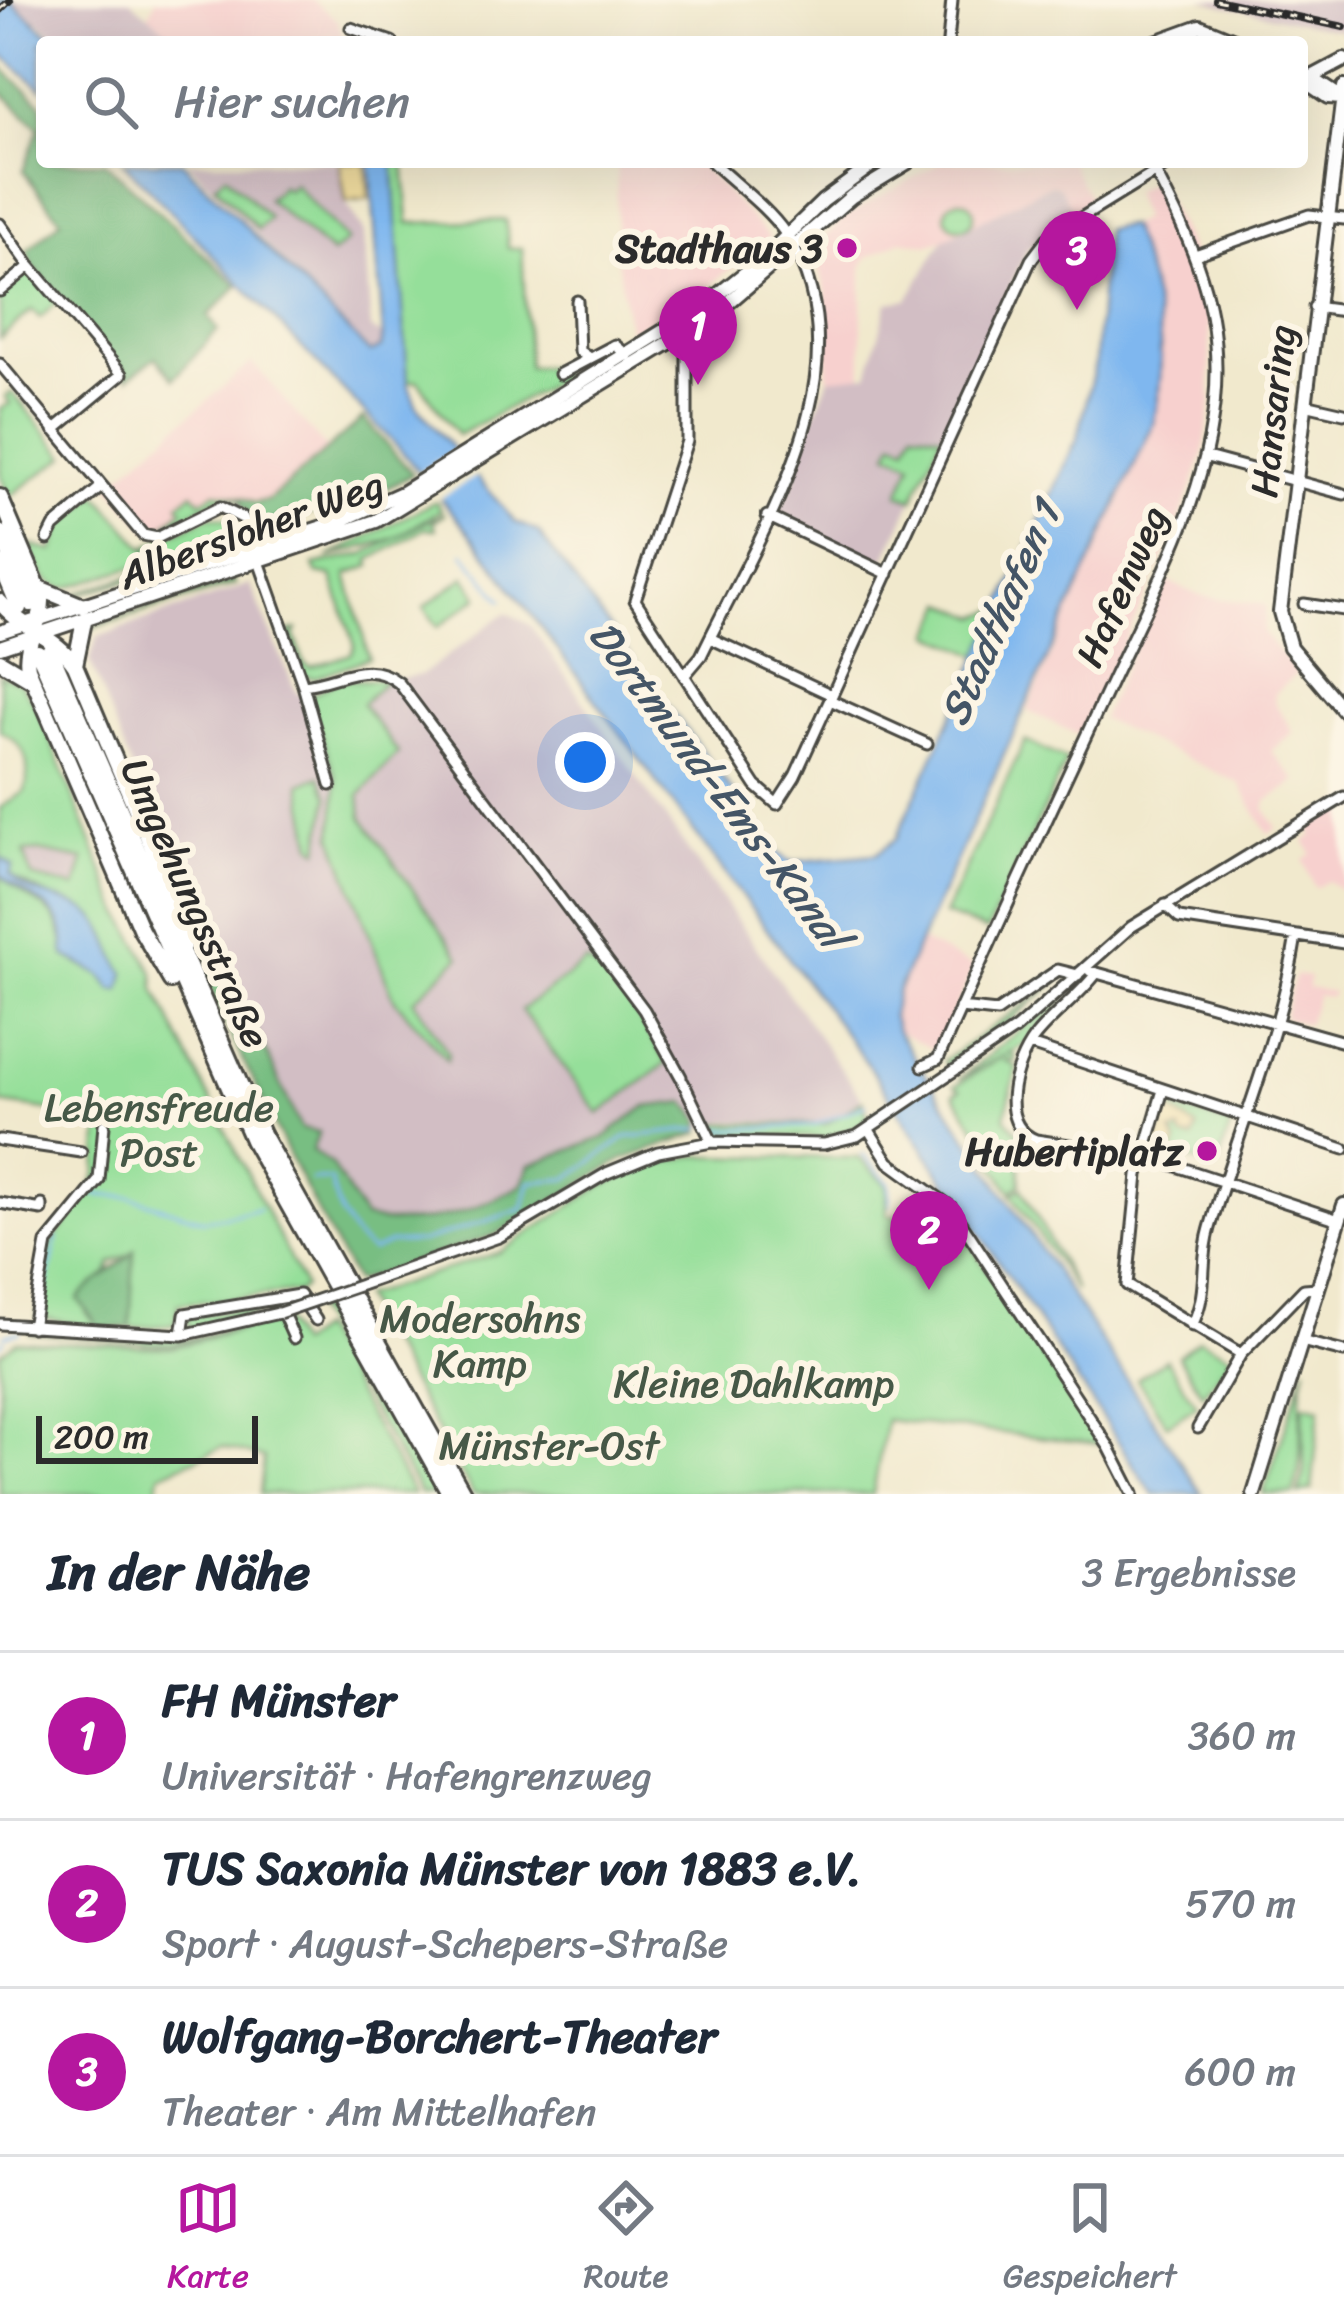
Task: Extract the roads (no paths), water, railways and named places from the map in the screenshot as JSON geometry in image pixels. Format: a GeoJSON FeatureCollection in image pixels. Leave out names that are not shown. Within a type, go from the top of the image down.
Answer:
{"type":"FeatureCollection","features":[{"type":"Feature","properties":{"kind":"highway"},"geometry":{"type":"LineString","coordinates":[[0,497],[40,588],[37,635],[26,658],[33,681],[141,930],[201,1032]]}},
{"type":"Feature","properties":{"kind":"highway"},"geometry":{"type":"LineString","coordinates":[[0,532],[25,606],[0,563]]}},
{"type":"Feature","properties":{"kind":"highway"},"geometry":{"type":"LineString","coordinates":[[40,588],[84,613],[75,665]]}},
{"type":"Feature","properties":{"kind":"highway"},"geometry":{"type":"LineString","coordinates":[[0,602],[37,635],[61,644],[75,665],[173,901],[188,968]]}},
{"type":"Feature","properties":{"kind":"highway","name":"Umgehungsstraße"},"geometry":{"type":"LineString","coordinates":[[37,635],[316,1238],[464,1494]]}},
{"type":"Feature","properties":{"kind":"highway","name":"Umgehungsstraße"},"geometry":{"type":"LineString","coordinates":[[37,635],[201,1032],[305,1243],[450,1494]]}},
{"type":"Feature","properties":{"kind":"highway"},"geometry":{"type":"LineString","coordinates":[[0,661],[33,681]]}},
{"type":"Feature","properties":{"kind":"main road"},"geometry":{"type":"LineString","coordinates":[[1172,36],[1200,26],[1224,36]]}},
{"type":"Feature","properties":{"kind":"main road"},"geometry":{"type":"LineString","coordinates":[[1308,79],[1344,60]]}},
{"type":"Feature","properties":{"kind":"main road"},"geometry":{"type":"LineString","coordinates":[[1308,82],[1343,99]]}},
{"type":"Feature","properties":{"kind":"main road","name":"Hansaring"},"geometry":{"type":"LineString","coordinates":[[1344,87],[1280,616],[1290,646],[1344,711]]}},
{"type":"Feature","properties":{"kind":"main road","name":"Albersloher Weg"},"geometry":{"type":"LineString","coordinates":[[84,613],[337,538],[632,361],[682,336],[742,295],[869,168]]}},
{"type":"Feature","properties":{"kind":"main road","name":"Albersloher Weg"},"geometry":{"type":"LineString","coordinates":[[790,242],[898,168]]}},
{"type":"Feature","properties":{"kind":"main road","name":"Albersloher Weg"},"geometry":{"type":"LineString","coordinates":[[0,647],[255,548],[416,492]]}},
{"type":"Feature","properties":{"kind":"main road","name":"Albersloher Weg"},"geometry":{"type":"LineString","coordinates":[[0,632],[37,635]]}},
{"type":"Feature","properties":{"kind":"main road"},"geometry":{"type":"LineString","coordinates":[[1255,1494],[1317,1288],[1337,1246],[1344,1204]]}},
{"type":"Feature","properties":{"kind":"street"},"geometry":{"type":"LineString","coordinates":[[949,36],[952,0]]}},
{"type":"Feature","properties":{"kind":"street"},"geometry":{"type":"LineString","coordinates":[[351,28],[374,36]]}},
{"type":"Feature","properties":{"kind":"street"},"geometry":{"type":"LineString","coordinates":[[684,676],[710,638],[808,426],[820,364],[815,305],[790,242],[718,168]]}},
{"type":"Feature","properties":{"kind":"street"},"geometry":{"type":"LineString","coordinates":[[682,336],[687,441],[634,592],[756,786],[778,804],[1031,260],[1047,239],[1151,168]]}},
{"type":"Feature","properties":{"kind":"street","name":"Hafenweg"},"geometry":{"type":"LineString","coordinates":[[923,1066],[938,1059],[1154,591],[1207,457],[1216,369],[1211,304],[1198,254],[1153,168]]}},
{"type":"Feature","properties":{"kind":"street"},"geometry":{"type":"LineString","coordinates":[[1198,254],[1309,215],[1344,219]]}},
{"type":"Feature","properties":{"kind":"street"},"geometry":{"type":"LineString","coordinates":[[0,224],[122,374],[55,430]]}},
{"type":"Feature","properties":{"kind":"street"},"geometry":{"type":"LineString","coordinates":[[0,291],[30,266]]}},
{"type":"Feature","properties":{"kind":"street"},"geometry":{"type":"LineString","coordinates":[[577,301],[579,351],[589,358]]}},
{"type":"Feature","properties":{"kind":"street"},"geometry":{"type":"LineString","coordinates":[[1314,307],[1344,311]]}},
{"type":"Feature","properties":{"kind":"street","name":"Albersloher Weg"},"geometry":{"type":"LineString","coordinates":[[560,374],[615,345],[632,361]]}},
{"type":"Feature","properties":{"kind":"street"},"geometry":{"type":"LineString","coordinates":[[0,364],[143,535],[157,538],[214,508],[226,507],[247,524],[257,565],[303,685],[331,785]]}},
{"type":"Feature","properties":{"kind":"street"},"geometry":{"type":"LineString","coordinates":[[1305,404],[1344,413]]}},
{"type":"Feature","properties":{"kind":"street"},"geometry":{"type":"LineString","coordinates":[[1207,457],[1344,494]]}},
{"type":"Feature","properties":{"kind":"street"},"geometry":{"type":"LineString","coordinates":[[48,539],[54,527],[101,488]]}},
{"type":"Feature","properties":{"kind":"street"},"geometry":{"type":"LineString","coordinates":[[766,516],[888,574]]}},
{"type":"Feature","properties":{"kind":"street"},"geometry":{"type":"LineString","coordinates":[[1304,604],[1344,610]]}},
{"type":"Feature","properties":{"kind":"street"},"geometry":{"type":"LineString","coordinates":[[710,638],[926,744]]}},
{"type":"Feature","properties":{"kind":"street"},"geometry":{"type":"LineString","coordinates":[[303,685],[358,669],[385,674],[399,683],[644,1010],[712,1142]]}},
{"type":"Feature","properties":{"kind":"street"},"geometry":{"type":"LineString","coordinates":[[0,1324],[182,1335],[279,1313],[500,1237],[626,1163],[712,1142],[824,1144],[868,1130],[944,1082],[1166,904],[1344,797]]}},
{"type":"Feature","properties":{"kind":"street"},"geometry":{"type":"LineString","coordinates":[[1166,904],[1179,918],[1344,943]]}},
{"type":"Feature","properties":{"kind":"street"},"geometry":{"type":"LineString","coordinates":[[1192,1326],[1206,1295],[1207,1238],[1276,1020],[1296,935]]}},
{"type":"Feature","properties":{"kind":"street"},"geometry":{"type":"LineString","coordinates":[[960,1008],[997,1012],[1058,970],[1086,972],[1344,1042]]}},
{"type":"Feature","properties":{"kind":"street"},"geometry":{"type":"LineString","coordinates":[[1086,972],[1030,1045],[1011,1105],[1025,1135],[1142,1156],[1339,1220]]}},
{"type":"Feature","properties":{"kind":"street"},"geometry":{"type":"LineString","coordinates":[[1030,1045],[1344,1150]]}},
{"type":"Feature","properties":{"kind":"street"},"geometry":{"type":"LineString","coordinates":[[1163,1090],[1142,1156],[1127,1285],[1241,1354]]}},
{"type":"Feature","properties":{"kind":"street"},"geometry":{"type":"LineString","coordinates":[[32,1327],[47,1244],[99,1180],[104,1125]]}},
{"type":"Feature","properties":{"kind":"street"},"geometry":{"type":"LineString","coordinates":[[868,1130],[890,1162],[951,1207],[1104,1439],[1133,1494]]}},
{"type":"Feature","properties":{"kind":"street"},"geometry":{"type":"LineString","coordinates":[[0,1140],[81,1152]]}},
{"type":"Feature","properties":{"kind":"street"},"geometry":{"type":"LineString","coordinates":[[0,1203],[42,1210],[42,1205]]}},
{"type":"Feature","properties":{"kind":"street"},"geometry":{"type":"LineString","coordinates":[[1198,1428],[1241,1354],[1304,1289],[1317,1288]]}},
{"type":"Feature","properties":{"kind":"street"},"geometry":{"type":"LineString","coordinates":[[182,1335],[185,1313],[299,1295],[316,1320]]}},
{"type":"Feature","properties":{"kind":"street"},"geometry":{"type":"LineString","coordinates":[[276,1298],[294,1338]]}},
{"type":"Feature","properties":{"kind":"street"},"geometry":{"type":"LineString","coordinates":[[1300,1341],[1344,1352]]}},
{"type":"Feature","properties":{"kind":"water"},"geometry":{"type":"Polygon","coordinates":[[[0,0],[10,0],[51,36],[36,36],[36,84],[0,53],[0,0]]]}},
{"type":"Feature","properties":{"kind":"water"},"geometry":{"type":"Polygon","coordinates":[[[129,168],[188,168],[370,353],[381,348],[383,334],[370,168],[393,168],[408,383],[416,405],[515,522],[538,532],[780,855],[791,862],[876,854],[896,839],[1078,437],[1095,364],[1105,229],[1129,226],[1158,323],[1160,373],[1153,424],[897,992],[892,1015],[897,1031],[1202,1494],[1153,1494],[862,1056],[477,542],[398,447],[129,168]]]}},
{"type":"Feature","properties":{"kind":"water"},"geometry":{"type":"Polygon","coordinates":[[[0,857],[13,866],[10,874],[19,883],[78,906],[98,921],[125,973],[121,990],[112,990],[102,976],[65,956],[56,917],[0,874],[0,857]]]}},
{"type":"Feature","properties":{"kind":"waterway"},"geometry":{"type":"LineString","coordinates":[[464,553],[502,600]]}},
{"type":"Feature","properties":{"kind":"waterway"},"geometry":{"type":"LineString","coordinates":[[719,1130],[811,1126],[866,1105]]}},
{"type":"Feature","properties":{"kind":"waterway"},"geometry":{"type":"LineString","coordinates":[[312,1180],[331,1180],[344,1220],[372,1251],[390,1243],[422,1242],[523,1209],[530,1182],[567,1179],[627,1137],[700,1129]]}},
{"type":"Feature","properties":{"kind":"waterway"},"geometry":{"type":"LineString","coordinates":[[862,1154],[889,1183],[890,1206]]}},
{"type":"Feature","properties":{"kind":"waterway"},"geometry":{"type":"LineString","coordinates":[[94,1195],[130,1197],[204,1220],[259,1209]]}},
{"type":"Feature","properties":{"kind":"waterway"},"geometry":{"type":"LineString","coordinates":[[40,1318],[57,1238]]}},
{"type":"Feature","properties":{"kind":"waterway"},"geometry":{"type":"LineString","coordinates":[[4,1335],[19,1332]]}},
{"type":"Feature","properties":{"kind":"waterway"},"geometry":{"type":"LineString","coordinates":[[0,1345],[4,1340]]}},
{"type":"Feature","properties":{"kind":"railway"},"geometry":{"type":"LineString","coordinates":[[0,10],[10,0]]}},
{"type":"Feature","properties":{"kind":"railway"},"geometry":{"type":"LineString","coordinates":[[1216,0],[1344,27]]}},
{"type":"Feature","properties":{"kind":"place","name":"Stadthaus 3"},"geometry":{"type":"Point","coordinates":[847,248]}},
{"type":"Feature","properties":{"kind":"place","name":"Wolfgang-Borchert-Theater"},"geometry":{"type":"Point","coordinates":[1077,310]}},
{"type":"Feature","properties":{"kind":"place","name":"FH Münster"},"geometry":{"type":"Point","coordinates":[698,385]}},
{"type":"Feature","properties":{"kind":"place","name":"Hubertiplatz"},"geometry":{"type":"Point","coordinates":[1207,1151]}},
{"type":"Feature","properties":{"kind":"place","name":"TUS Saxonia Münster von 1883 e.V."},"geometry":{"type":"Point","coordinates":[929,1290]}},
{"type":"Feature","properties":{"kind":"water label","name":"Stadthafen 1"},"geometry":{"type":"Point","coordinates":[999,613]}},
{"type":"Feature","properties":{"kind":"water label","name":"Dortmund-Ems-Kanal"},"geometry":{"type":"Point","coordinates":[719,784]}},
{"type":"Feature","properties":{"kind":"park label","name":"Lebensfreude Post"},"geometry":{"type":"Point","coordinates":[159,1130]}},
{"type":"Feature","properties":{"kind":"park label","name":"Modersohns Kamp"},"geometry":{"type":"Point","coordinates":[480,1340]}},
{"type":"Feature","properties":{"kind":"park label","name":"Kleine Dahlkamp"},"geometry":{"type":"Point","coordinates":[754,1383]}},
{"type":"Feature","properties":{"kind":"park label","name":"Münster-Ost"},"geometry":{"type":"Point","coordinates":[549,1445]}}]}
